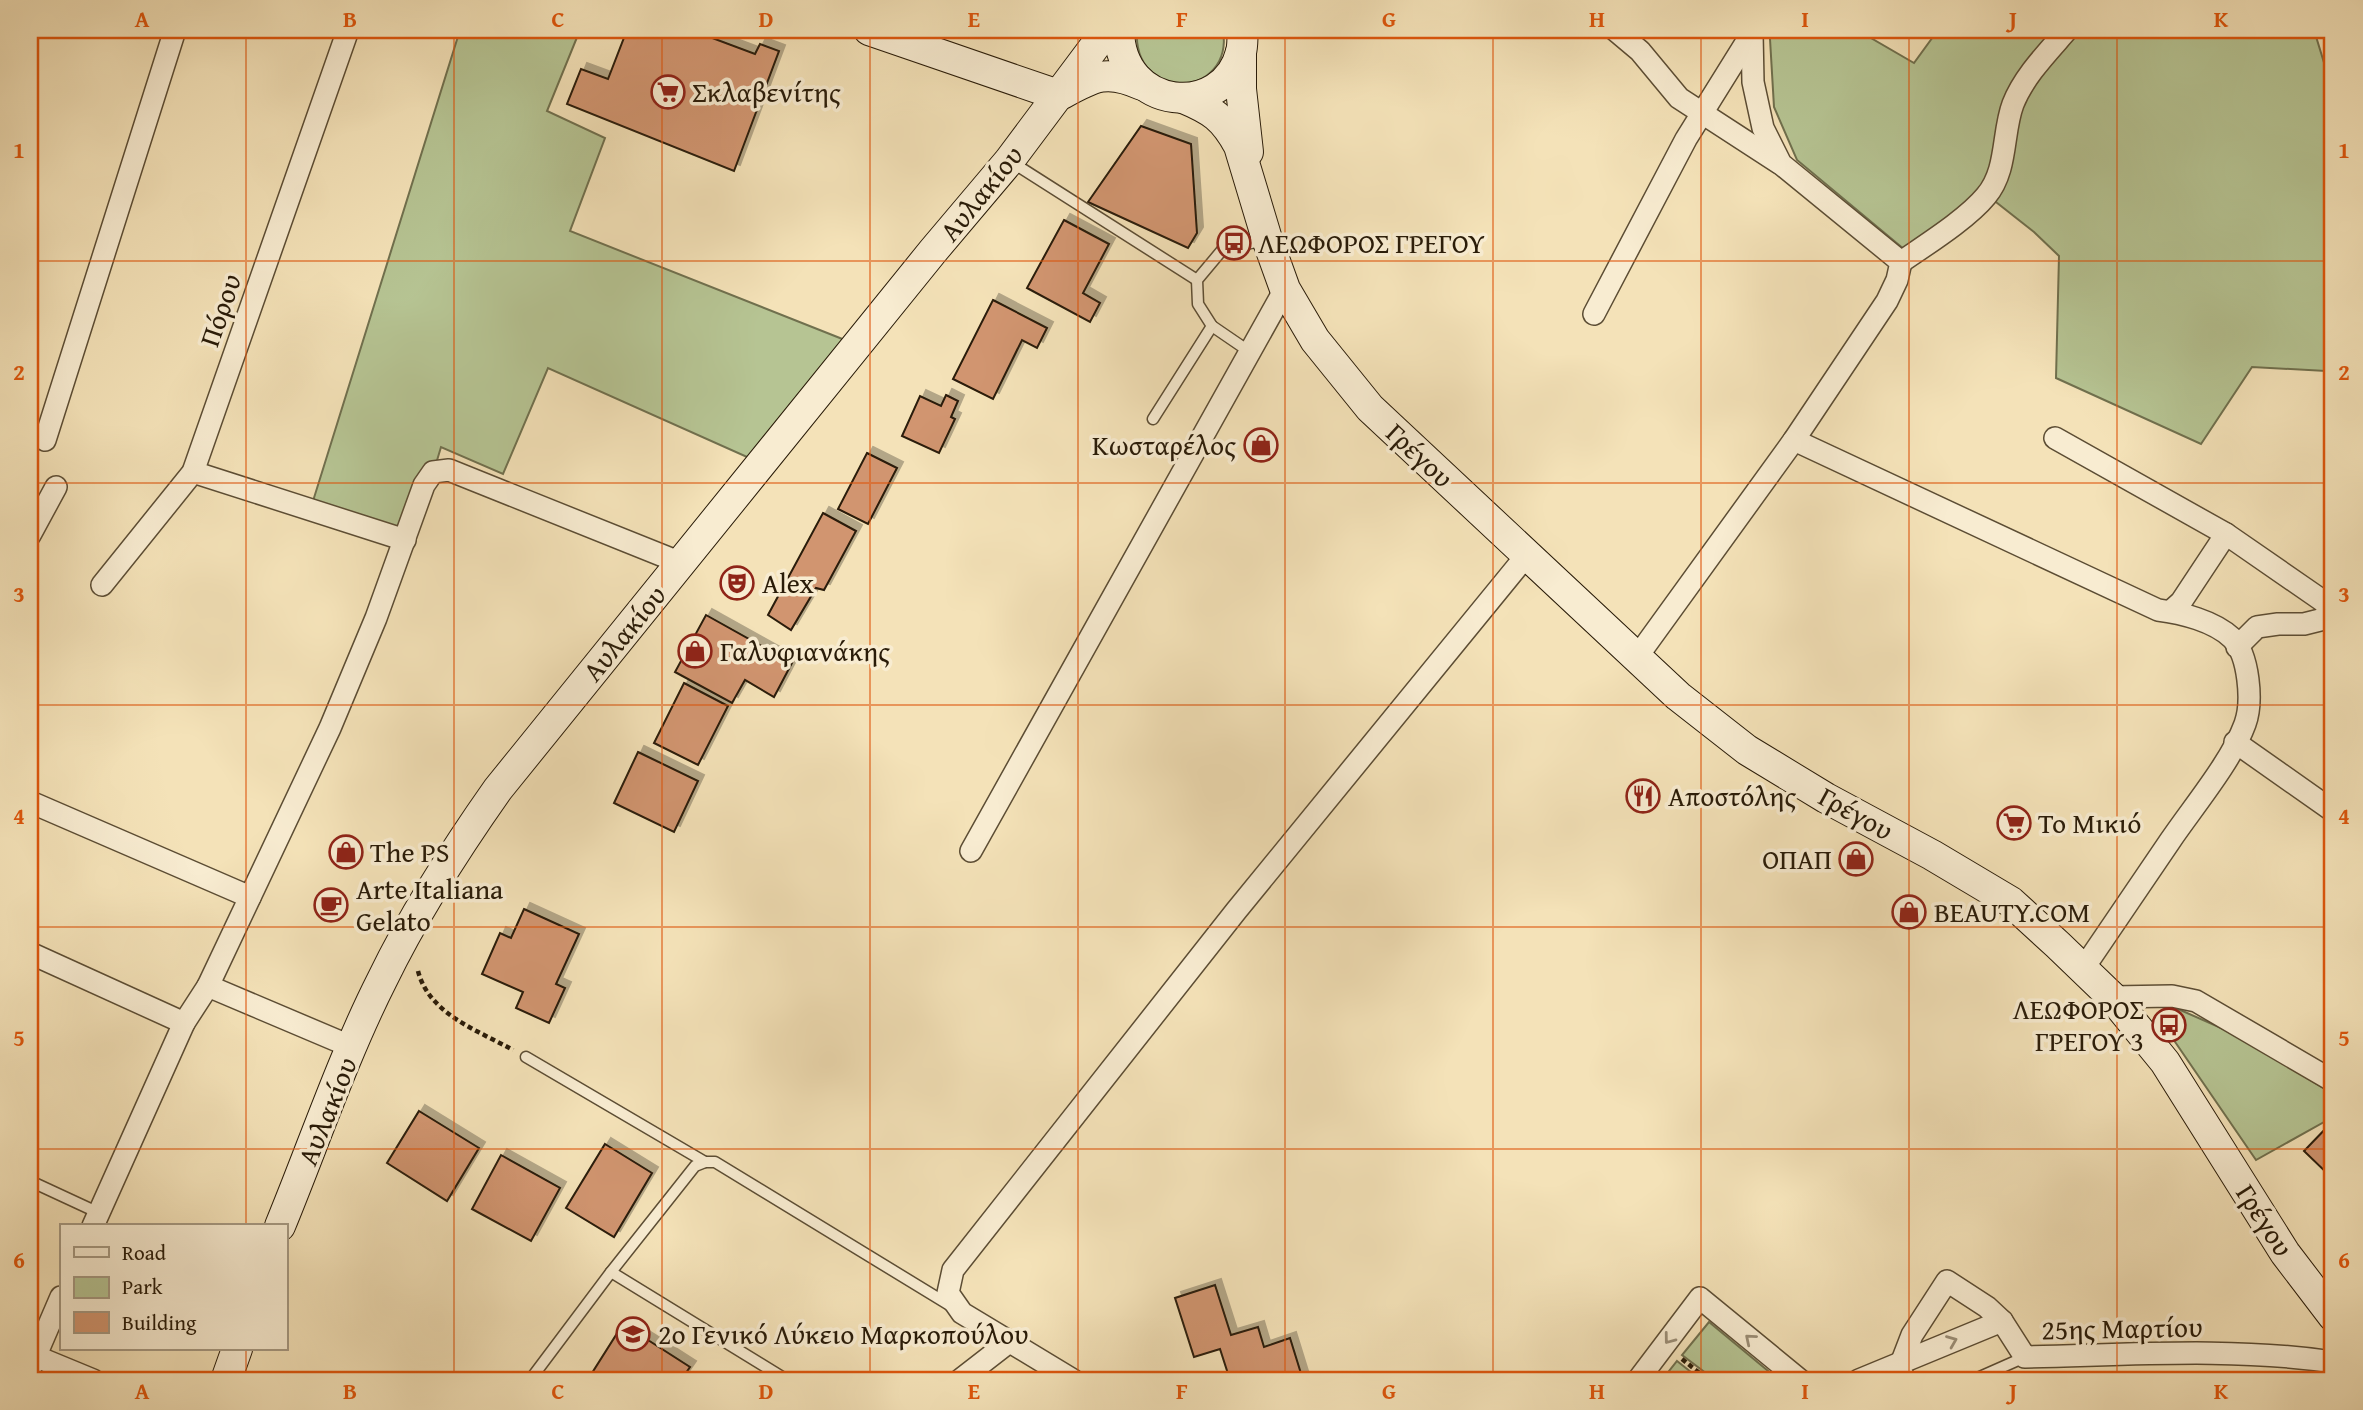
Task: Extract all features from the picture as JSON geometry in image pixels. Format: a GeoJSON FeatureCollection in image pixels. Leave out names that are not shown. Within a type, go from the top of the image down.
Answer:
{"type":"FeatureCollection","features":[{"type":"Feature","properties":{"kind":"main road"},"geometry":{"type":"LineString","coordinates":[[870,30],[1058,95]]}},
{"type":"Feature","properties":{"kind":"main road","name":"Αυλακίου"},"geometry":{"type":"LineString","coordinates":[[281,1224],[381,982],[408,928],[456,848],[498,789],[924,262],[1009,161],[1107,30]]}},
{"type":"Feature","properties":{"kind":"main road"},"geometry":{"type":"LineString","coordinates":[[1119,30],[1119,48],[1128,68],[1142,85]]}},
{"type":"Feature","properties":{"kind":"main road"},"geometry":{"type":"LineString","coordinates":[[1183,98],[1203,94],[1220,85],[1233,70],[1242,41]]}},
{"type":"Feature","properties":{"kind":"main road","name":"Γρέγου"},"geometry":{"type":"LineString","coordinates":[[1242,41],[1244,118],[1257,201]]}},
{"type":"Feature","properties":{"kind":"main road","name":"Αυλακίου"},"geometry":{"type":"LineString","coordinates":[[1058,95],[1092,77],[1111,76],[1127,78],[1162,95],[1183,98]]}},
{"type":"Feature","properties":{"kind":"main road","name":"Γρέγου"},"geometry":{"type":"LineString","coordinates":[[1183,98],[1203,106],[1224,122],[1239,146],[1267,239],[1286,289],[1315,340],[1370,408],[1678,696],[1746,751],[2011,902],[2083,969],[2112,997],[2165,1062],[2285,1253],[2333,1316]]}},
{"type":"Feature","properties":{"kind":"main road"},"geometry":{"type":"LineString","coordinates":[[226,1380],[237,1350]]}},
{"type":"Feature","properties":{"kind":"street"},"geometry":{"type":"LineString","coordinates":[[45,440],[174,30]]}},
{"type":"Feature","properties":{"kind":"street","name":"Πόρου"},"geometry":{"type":"LineString","coordinates":[[102,585],[193,472],[348,30]]}},
{"type":"Feature","properties":{"kind":"street"},"geometry":{"type":"LineString","coordinates":[[1615,30],[1640,51],[1678,98],[1781,164],[1901,262]]}},
{"type":"Feature","properties":{"kind":"street"},"geometry":{"type":"LineString","coordinates":[[1637,657],[1794,440],[1887,301],[1897,280],[1901,262],[1987,195],[1998,177],[2013,104],[2031,72],[2067,30]]}},
{"type":"Feature","properties":{"kind":"street"},"geometry":{"type":"LineString","coordinates":[[1594,314],[1686,139],[1753,31]]}},
{"type":"Feature","properties":{"kind":"street"},"geometry":{"type":"LineString","coordinates":[[1753,31],[1753,82],[1763,128],[1781,164]]}},
{"type":"Feature","properties":{"kind":"street"},"geometry":{"type":"LineString","coordinates":[[971,851],[1286,289]]}},
{"type":"Feature","properties":{"kind":"street"},"geometry":{"type":"LineString","coordinates":[[2055,438],[2226,534],[2333,609],[2320,621],[2257,627],[2237,647]]}},
{"type":"Feature","properties":{"kind":"street"},"geometry":{"type":"LineString","coordinates":[[1794,440],[2158,610],[2171,611],[2218,627],[2234,640],[2250,687],[2245,723],[2225,761],[2083,969]]}},
{"type":"Feature","properties":{"kind":"street"},"geometry":{"type":"LineString","coordinates":[[96,1220],[184,1024],[208,986],[330,728],[376,618],[424,485],[433,472],[449,470],[681,563]]}},
{"type":"Feature","properties":{"kind":"street"},"geometry":{"type":"LineString","coordinates":[[193,472],[405,540]]}},
{"type":"Feature","properties":{"kind":"street"},"geometry":{"type":"LineString","coordinates":[[30,535],[55,487]]}},
{"type":"Feature","properties":{"kind":"street"},"geometry":{"type":"LineString","coordinates":[[2171,611],[2180,603],[2226,534]]}},
{"type":"Feature","properties":{"kind":"street"},"geometry":{"type":"LineString","coordinates":[[1073,1380],[962,1313],[948,1293],[953,1270],[1236,911],[1526,556]]}},
{"type":"Feature","properties":{"kind":"street"},"geometry":{"type":"LineString","coordinates":[[2235,742],[2333,811]]}},
{"type":"Feature","properties":{"kind":"street"},"geometry":{"type":"LineString","coordinates":[[35,804],[250,897]]}},
{"type":"Feature","properties":{"kind":"street"},"geometry":{"type":"LineString","coordinates":[[30,953],[184,1024]]}},
{"type":"Feature","properties":{"kind":"street"},"geometry":{"type":"LineString","coordinates":[[208,986],[352,1047]]}},
{"type":"Feature","properties":{"kind":"street"},"geometry":{"type":"LineString","coordinates":[[2112,997],[2172,996],[2196,1002],[2333,1081]]}},
{"type":"Feature","properties":{"kind":"street"},"geometry":{"type":"LineString","coordinates":[[1907,1371],[1912,1335],[1947,1281],[1987,1307],[2002,1321]]}},
{"type":"Feature","properties":{"kind":"street"},"geometry":{"type":"LineString","coordinates":[[1638,1380],[1700,1298],[1800,1380]]}},
{"type":"Feature","properties":{"kind":"street"},"geometry":{"type":"LineString","coordinates":[[60,1299],[31,1359],[93,1380]]}},
{"type":"Feature","properties":{"kind":"street","name":"25ης Μαρτίου"},"geometry":{"type":"LineString","coordinates":[[1859,1380],[1907,1371],[2002,1321],[2025,1357],[2190,1353],[2297,1356],[2333,1362]]}},
{"type":"Feature","properties":{"kind":"street"},"geometry":{"type":"LineString","coordinates":[[960,1380],[1009,1342]]}},
{"type":"Feature","properties":{"kind":"lane"},"geometry":{"type":"LineString","coordinates":[[1009,161],[1197,280]]}},
{"type":"Feature","properties":{"kind":"lane"},"geometry":{"type":"LineString","coordinates":[[1250,352],[1212,326],[1198,304],[1197,280],[1223,249],[1267,239]]}},
{"type":"Feature","properties":{"kind":"lane"},"geometry":{"type":"LineString","coordinates":[[1153,419],[1212,326]]}},
{"type":"Feature","properties":{"kind":"lane"},"geometry":{"type":"LineString","coordinates":[[526,1057],[705,1162]]}},
{"type":"Feature","properties":{"kind":"lane"},"geometry":{"type":"LineString","coordinates":[[530,1380],[695,1166],[705,1162],[715,1162],[962,1313]]}},
{"type":"Feature","properties":{"kind":"lane"},"geometry":{"type":"LineString","coordinates":[[30,1181],[96,1220]]}},
{"type":"Feature","properties":{"kind":"lane"},"geometry":{"type":"LineString","coordinates":[[611,1272],[787,1380]]}},
{"type":"Feature","properties":{"kind":"lane"},"geometry":{"type":"LineString","coordinates":[[1973,1380],[2025,1357]]}},
{"type":"Feature","properties":{"kind":"path"},"geometry":{"type":"LineString","coordinates":[[408,928],[421,981],[442,1011],[526,1057]]}},
{"type":"Feature","properties":{"kind":"path"},"geometry":{"type":"LineString","coordinates":[[1665,1345],[1708,1380]]}},
{"type":"Feature","properties":{"kind":"green space"},"geometry":{"type":"Polygon","coordinates":[[[460,30],[580,30],[547,111],[605,138],[570,231],[855,344],[756,461],[548,368],[503,474],[441,447],[415,534],[313,501],[460,30]]]}},
{"type":"Feature","properties":{"kind":"green space"},"geometry":{"type":"Polygon","coordinates":[[[1137,30],[1223,30],[1222,53],[1214,69],[1199,80],[1182,83],[1165,80],[1150,70],[1140,54],[1137,30]]]}},
{"type":"Feature","properties":{"kind":"green space"},"geometry":{"type":"Polygon","coordinates":[[[1775,30],[1857,30],[1914,63],[1938,30],[2314,30],[2333,92],[2333,355],[2326,371],[2252,367],[2201,444],[2056,378],[2059,256],[2034,232],[1987,195],[1911,255],[1797,160],[1774,107],[1770,39],[1775,30]]]}},
{"type":"Feature","properties":{"kind":"green space"},"geometry":{"type":"Polygon","coordinates":[[[2178,1009],[2237,1035],[2333,1094],[2333,1117],[2256,1160],[2158,1017],[2178,1009]]]}},
{"type":"Feature","properties":{"kind":"green space"},"geometry":{"type":"Polygon","coordinates":[[[1709,1322],[1779,1380],[1715,1380],[1682,1355],[1709,1322]]]}},
{"type":"Feature","properties":{"kind":"green space"},"geometry":{"type":"Polygon","coordinates":[[[1677,1361],[1701,1380],[1662,1380],[1677,1361]]]}},
{"type":"Feature","properties":{"kind":"building","name":"Σκλαβενίτης"},"geometry":{"type":"Polygon","coordinates":[[[627,30],[691,30],[755,54],[760,44],[779,51],[734,171],[567,104],[581,69],[608,79],[627,30]]]}},
{"type":"Feature","properties":{"kind":"building"},"geometry":{"type":"Polygon","coordinates":[[[1141,126],[1191,144],[1197,233],[1188,248],[1088,202],[1141,126]]]}},
{"type":"Feature","properties":{"kind":"building"},"geometry":{"type":"Polygon","coordinates":[[[1064,220],[1109,244],[1083,293],[1100,303],[1090,322],[1027,288],[1064,220]]]}},
{"type":"Feature","properties":{"kind":"building"},"geometry":{"type":"Polygon","coordinates":[[[993,300],[1047,328],[1037,348],[1022,340],[993,399],[953,379],[993,300]]]}},
{"type":"Feature","properties":{"kind":"building"},"geometry":{"type":"Polygon","coordinates":[[[946,395],[958,401],[951,417],[955,419],[939,453],[902,436],[920,396],[941,406],[946,395]]]}},
{"type":"Feature","properties":{"kind":"building"},"geometry":{"type":"Polygon","coordinates":[[[867,453],[897,468],[868,524],[838,509],[867,453]]]}},
{"type":"Feature","properties":{"kind":"building"},"geometry":{"type":"Polygon","coordinates":[[[823,513],[856,531],[824,590],[816,588],[791,630],[768,615],[823,513]]]}},
{"type":"Feature","properties":{"kind":"building"},"geometry":{"type":"Polygon","coordinates":[[[706,615],[792,663],[774,697],[745,680],[732,703],[675,672],[706,615]]]}},
{"type":"Feature","properties":{"kind":"building"},"geometry":{"type":"Polygon","coordinates":[[[684,683],[728,706],[698,765],[654,743],[684,683]]]}},
{"type":"Feature","properties":{"kind":"building"},"geometry":{"type":"Polygon","coordinates":[[[638,752],[698,781],[674,832],[614,803],[638,752]]]}},
{"type":"Feature","properties":{"kind":"building"},"geometry":{"type":"Polygon","coordinates":[[[524,909],[579,934],[556,984],[565,988],[549,1023],[516,1008],[523,992],[482,974],[500,933],[511,938],[524,909]]]}},
{"type":"Feature","properties":{"kind":"building"},"geometry":{"type":"Polygon","coordinates":[[[419,1111],[479,1148],[447,1201],[387,1163],[419,1111]]]}},
{"type":"Feature","properties":{"kind":"building"},"geometry":{"type":"Polygon","coordinates":[[[2333,1121],[2333,1179],[2304,1151],[2333,1121]]]}},
{"type":"Feature","properties":{"kind":"building"},"geometry":{"type":"Polygon","coordinates":[[[605,1144],[652,1173],[614,1237],[566,1208],[605,1144]]]}},
{"type":"Feature","properties":{"kind":"building"},"geometry":{"type":"Polygon","coordinates":[[[501,1155],[560,1188],[531,1241],[472,1209],[501,1155]]]}},
{"type":"Feature","properties":{"kind":"building"},"geometry":{"type":"Polygon","coordinates":[[[1215,1285],[1231,1335],[1258,1327],[1264,1347],[1290,1338],[1303,1380],[1260,1380],[1259,1377],[1230,1380],[1220,1349],[1194,1357],[1175,1298],[1215,1285]]]}},
{"type":"Feature","properties":{"kind":"building"},"geometry":{"type":"Polygon","coordinates":[[[623,1324],[690,1367],[681,1380],[603,1380],[592,1373],[623,1324]]]}},
{"type":"Feature","properties":{"kind":"place","name":"Σκλαβενίτης"},"geometry":{"type":"Point","coordinates":[668,92]}},
{"type":"Feature","properties":{"kind":"place","name":"ΛΕΩΦΟΡΟΣ ΓΡΕΓΟΥ"},"geometry":{"type":"Point","coordinates":[1234,243]}},
{"type":"Feature","properties":{"kind":"place","name":"Κωσταρέλος"},"geometry":{"type":"Point","coordinates":[1261,445]}},
{"type":"Feature","properties":{"kind":"place","name":"Alex"},"geometry":{"type":"Point","coordinates":[737,583]}},
{"type":"Feature","properties":{"kind":"place","name":"Γαλυφιανάκης"},"geometry":{"type":"Point","coordinates":[695,651]}},
{"type":"Feature","properties":{"kind":"place","name":"Αποστόλης"},"geometry":{"type":"Point","coordinates":[1643,796]}},
{"type":"Feature","properties":{"kind":"place","name":"Το Μικιό"},"geometry":{"type":"Point","coordinates":[2014,823]}},
{"type":"Feature","properties":{"kind":"place","name":"The PS"},"geometry":{"type":"Point","coordinates":[346,852]}},
{"type":"Feature","properties":{"kind":"place","name":"ΟΠΑΠ"},"geometry":{"type":"Point","coordinates":[1856,859]}},
{"type":"Feature","properties":{"kind":"place","name":"Arte Italiana Gelato"},"geometry":{"type":"Point","coordinates":[331,905]}},
{"type":"Feature","properties":{"kind":"place","name":"BEAUTY.COM"},"geometry":{"type":"Point","coordinates":[1909,912]}},
{"type":"Feature","properties":{"kind":"place","name":"ΛΕΩΦΟΡΟΣ ΓΡΕΓΟΥ 3"},"geometry":{"type":"Point","coordinates":[2169,1025]}},
{"type":"Feature","properties":{"kind":"place","name":"2ο Γενικό Λύκειο Μαρκοπούλου"},"geometry":{"type":"Point","coordinates":[633,1334]}}]}
